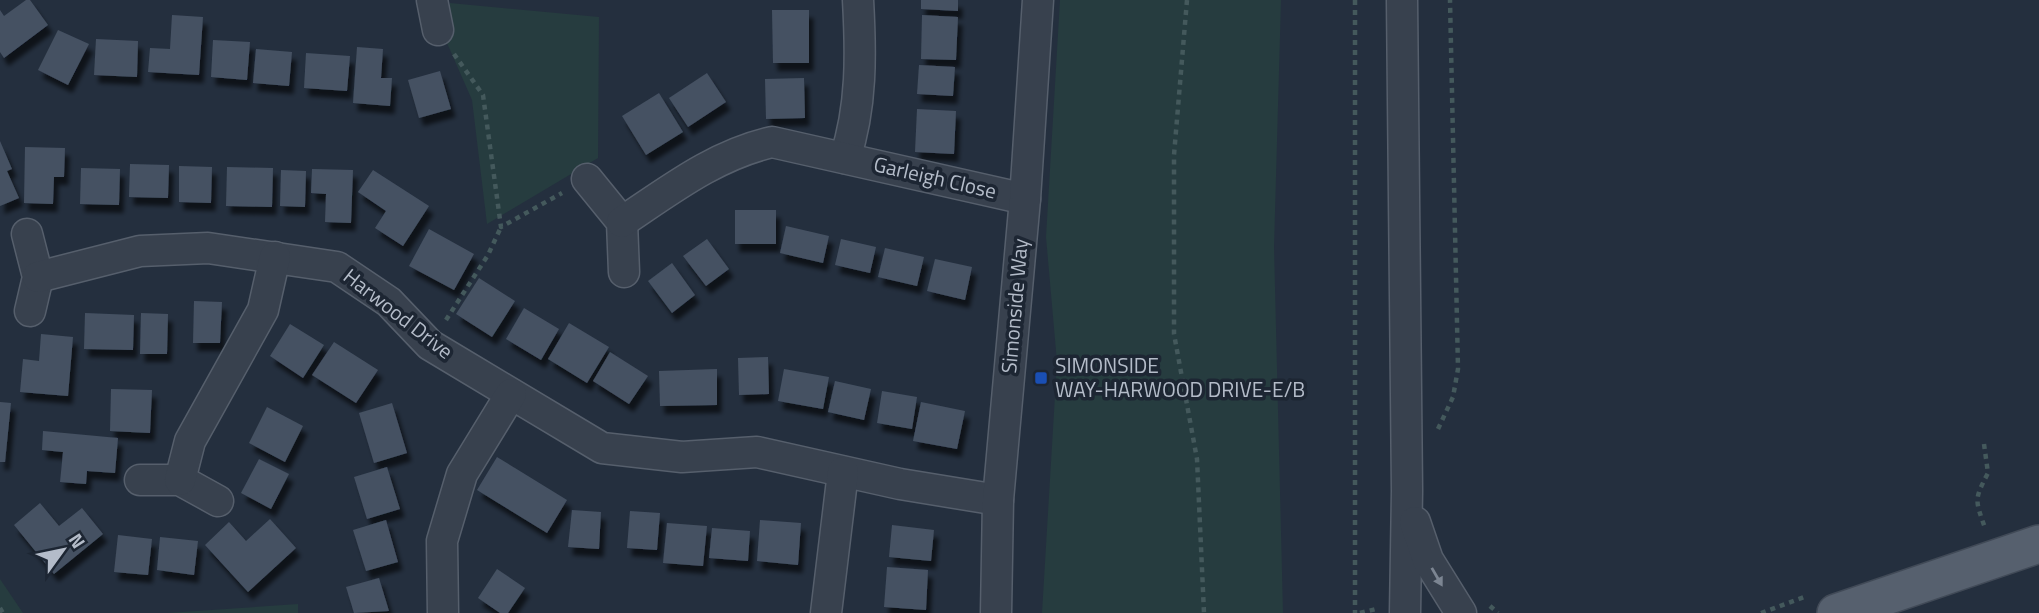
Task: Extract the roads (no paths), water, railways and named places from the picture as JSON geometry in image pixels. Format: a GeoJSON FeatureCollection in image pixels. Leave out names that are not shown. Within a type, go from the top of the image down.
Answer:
{"type":"FeatureCollection","features":[{"type":"Feature","properties":{"kind":"main road"},"geometry":{"type":"LineString","coordinates":[[1836,613],[2039,544]]}},
{"type":"Feature","properties":{"kind":"street"},"geometry":{"type":"LineString","coordinates":[[432,0],[438,30]]}},
{"type":"Feature","properties":{"kind":"street","name":"Garleigh Close"},"geometry":{"type":"LineString","coordinates":[[845,158],[851,139],[862,65],[858,0]]}},
{"type":"Feature","properties":{"kind":"street","name":"Simonside Way"},"geometry":{"type":"LineString","coordinates":[[996,613],[998,500],[1025,199],[1038,0]]}},
{"type":"Feature","properties":{"kind":"street"},"geometry":{"type":"LineString","coordinates":[[1402,0],[1407,491],[1405,613]]}},
{"type":"Feature","properties":{"kind":"street","name":"Garleigh Close"},"geometry":{"type":"LineString","coordinates":[[622,222],[712,164],[740,150],[772,142],[1025,199]]}},
{"type":"Feature","properties":{"kind":"street"},"geometry":{"type":"LineString","coordinates":[[587,180],[622,222],[624,272]]}},
{"type":"Feature","properties":{"kind":"street"},"geometry":{"type":"LineString","coordinates":[[27,234],[38,277],[30,311]]}},
{"type":"Feature","properties":{"kind":"street","name":"Harwood Drive"},"geometry":{"type":"LineString","coordinates":[[38,277],[140,251],[208,248],[337,267],[388,302],[430,345],[602,447],[682,457],[757,452],[900,485],[998,500]]}},
{"type":"Feature","properties":{"kind":"street"},"geometry":{"type":"LineString","coordinates":[[180,480],[190,441],[263,310],[275,257]]}},
{"type":"Feature","properties":{"kind":"street"},"geometry":{"type":"LineString","coordinates":[[443,613],[442,541],[462,474],[512,394]]}},
{"type":"Feature","properties":{"kind":"street"},"geometry":{"type":"LineString","coordinates":[[826,613],[843,472]]}},
{"type":"Feature","properties":{"kind":"street"},"geometry":{"type":"LineString","coordinates":[[140,480],[180,480],[218,501]]}},
{"type":"Feature","properties":{"kind":"street"},"geometry":{"type":"LineString","coordinates":[[1407,491],[1428,560],[1461,613]]}},
{"type":"Feature","properties":{"kind":"place","name":"SIMONSIDE WAY-HARWOOD DRIVE-E/B"},"geometry":{"type":"Point","coordinates":[1041,378]}}]}
